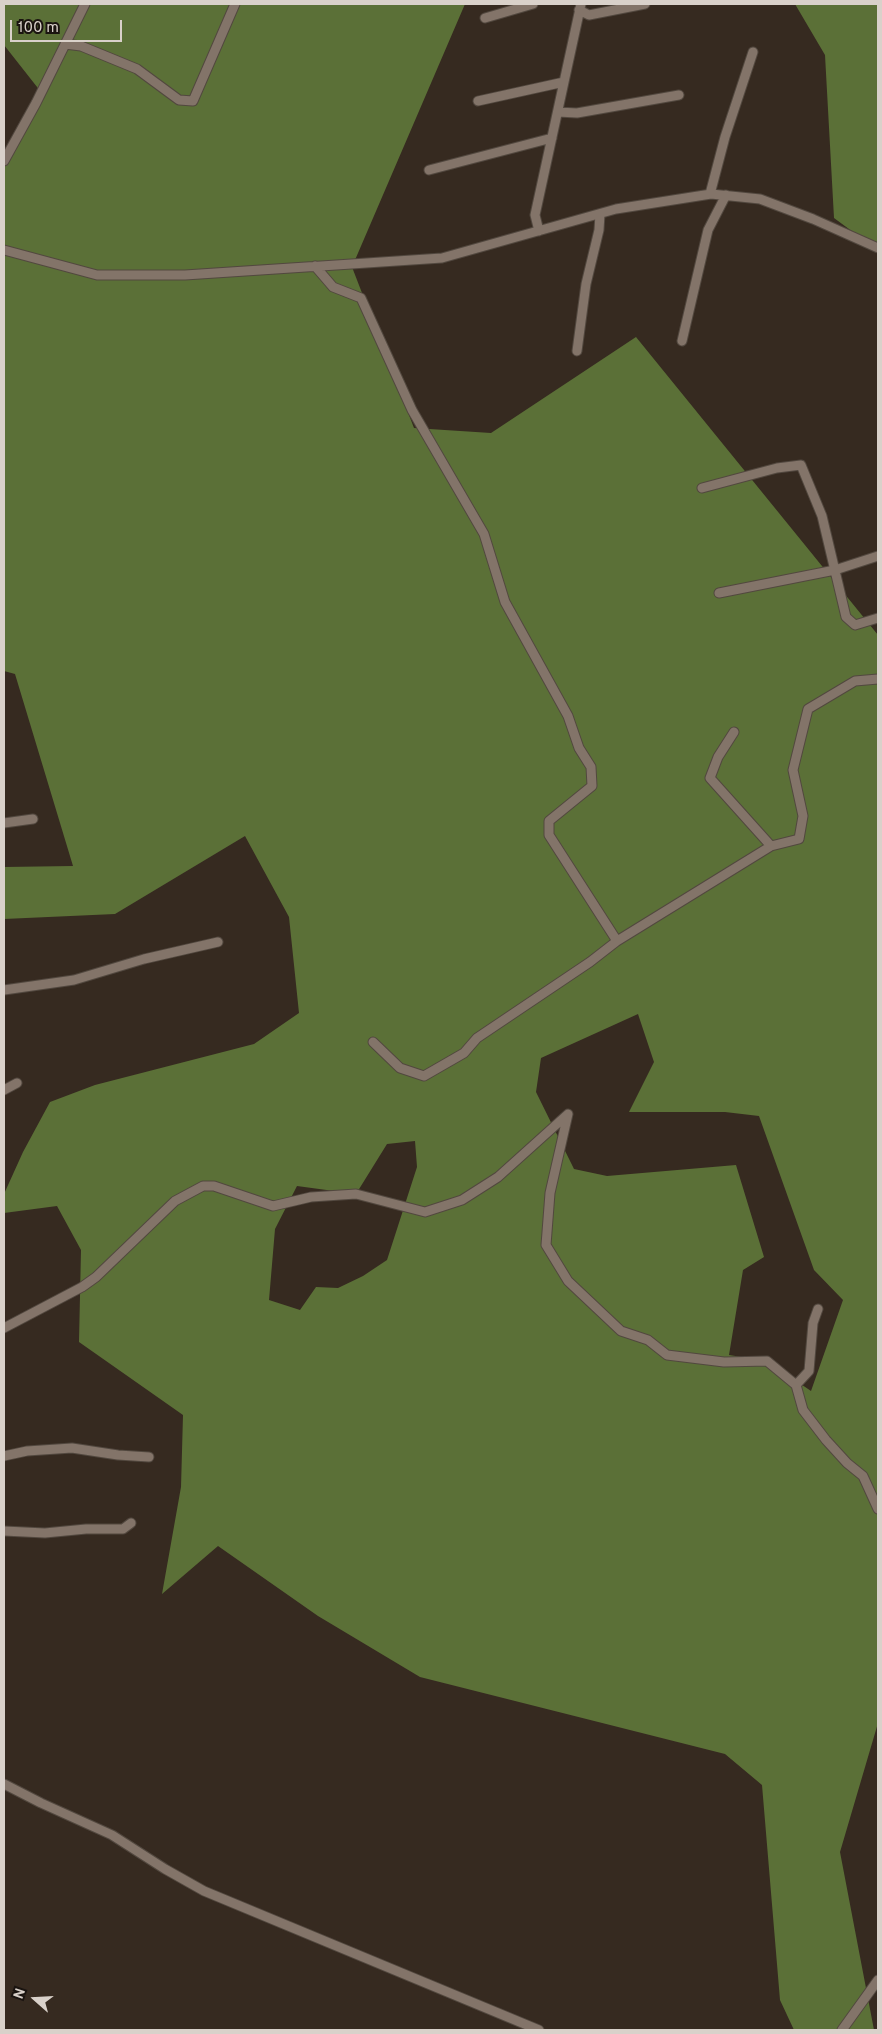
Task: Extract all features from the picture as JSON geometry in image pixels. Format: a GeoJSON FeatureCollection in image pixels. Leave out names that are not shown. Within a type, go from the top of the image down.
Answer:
{"type":"FeatureCollection","features":[{"type":"Feature","properties":{"kind":"street"},"geometry":{"type":"LineString","coordinates":[[4,160],[85,4]]}},
{"type":"Feature","properties":{"kind":"street"},"geometry":{"type":"LineString","coordinates":[[65,44],[81,46],[137,69],[179,100],[193,101],[235,4]]}},
{"type":"Feature","properties":{"kind":"street"},"geometry":{"type":"LineString","coordinates":[[485,18],[533,4]]}},
{"type":"Feature","properties":{"kind":"street"},"geometry":{"type":"LineString","coordinates":[[539,231],[535,215],[580,7],[590,15],[645,4]]}},
{"type":"Feature","properties":{"kind":"street"},"geometry":{"type":"LineString","coordinates":[[710,194],[724,137],[753,52]]}},
{"type":"Feature","properties":{"kind":"street"},"geometry":{"type":"LineString","coordinates":[[478,101],[564,82]]}},
{"type":"Feature","properties":{"kind":"street"},"geometry":{"type":"LineString","coordinates":[[558,112],[577,113],[679,95]]}},
{"type":"Feature","properties":{"kind":"street"},"geometry":{"type":"LineString","coordinates":[[429,170],[552,138]]}},
{"type":"Feature","properties":{"kind":"street"},"geometry":{"type":"LineString","coordinates":[[4,250],[98,275],[186,276],[442,258],[616,210],[710,194],[760,199],[813,218],[878,248]]}},
{"type":"Feature","properties":{"kind":"street"},"geometry":{"type":"LineString","coordinates":[[682,341],[708,230],[726,195]]}},
{"type":"Feature","properties":{"kind":"street"},"geometry":{"type":"LineString","coordinates":[[577,350],[586,284],[599,230],[600,214]]}},
{"type":"Feature","properties":{"kind":"street"},"geometry":{"type":"LineString","coordinates":[[315,266],[333,288],[361,298],[412,410],[484,534],[504,602],[568,716],[579,748],[591,768],[592,786],[548,821],[549,835],[617,941]]}},
{"type":"Feature","properties":{"kind":"street"},"geometry":{"type":"LineString","coordinates":[[702,488],[777,468],[801,465],[822,516],[846,617],[855,625],[878,618]]}},
{"type":"Feature","properties":{"kind":"street"},"geometry":{"type":"LineString","coordinates":[[719,594],[835,570],[878,556]]}},
{"type":"Feature","properties":{"kind":"street"},"geometry":{"type":"LineString","coordinates":[[373,1042],[400,1068],[424,1076],[464,1053],[477,1038],[590,962],[617,941],[771,846],[799,839],[803,816],[793,770],[808,709],[855,681],[878,679]]}},
{"type":"Feature","properties":{"kind":"street"},"geometry":{"type":"LineString","coordinates":[[734,732],[718,757],[710,778],[771,846]]}},
{"type":"Feature","properties":{"kind":"street"},"geometry":{"type":"LineString","coordinates":[[4,823],[33,819]]}},
{"type":"Feature","properties":{"kind":"street"},"geometry":{"type":"LineString","coordinates":[[4,990],[68,981],[144,959],[218,942]]}},
{"type":"Feature","properties":{"kind":"street"},"geometry":{"type":"LineString","coordinates":[[4,1090],[17,1082]]}},
{"type":"Feature","properties":{"kind":"street"},"geometry":{"type":"LineString","coordinates":[[4,1328],[82,1287],[96,1277],[175,1201],[203,1186],[214,1186],[273,1206],[311,1197],[356,1194],[424,1212],[462,1200],[498,1177],[568,1114],[550,1193],[546,1245],[568,1281],[621,1331],[648,1340],[667,1355],[724,1362],[767,1361],[796,1385],[803,1410],[847,1463],[863,1476],[878,1509]]}},
{"type":"Feature","properties":{"kind":"street"},"geometry":{"type":"LineString","coordinates":[[796,1385],[809,1371],[813,1323],[818,1309]]}},
{"type":"Feature","properties":{"kind":"street"},"geometry":{"type":"LineString","coordinates":[[4,1456],[27,1451],[72,1448],[118,1456],[149,1457]]}},
{"type":"Feature","properties":{"kind":"street"},"geometry":{"type":"LineString","coordinates":[[4,1531],[123,1530],[131,1523]]}},
{"type":"Feature","properties":{"kind":"street"},"geometry":{"type":"LineString","coordinates":[[4,1784],[112,1835],[204,1891],[539,2030]]}},
{"type":"Feature","properties":{"kind":"street"},"geometry":{"type":"LineString","coordinates":[[842,2030],[878,1980]]}},
{"type":"Feature","properties":{"kind":"green space"},"geometry":{"type":"Polygon","coordinates":[[[4,4],[465,4],[352,267],[414,428],[491,433],[636,337],[878,635],[878,1723],[840,1852],[874,2030],[794,2030],[780,2000],[762,1785],[725,1754],[420,1677],[318,1616],[218,1546],[162,1594],[181,1487],[183,1415],[79,1342],[81,1250],[57,1206],[4,1213],[4,1194],[23,1152],[50,1102],[95,1085],[254,1044],[299,1013],[289,917],[245,836],[115,914],[4,919],[4,867],[73,866],[15,674],[4,671],[4,154],[41,92],[4,45],[4,4]],[[638,1014],[541,1058],[536,1092],[574,1169],[607,1176],[736,1165],[764,1257],[743,1270],[729,1355],[767,1361],[811,1391],[843,1300],[814,1270],[759,1116],[725,1112],[629,1112],[654,1062],[638,1014]],[[415,1141],[387,1144],[356,1194],[297,1186],[275,1229],[269,1300],[300,1310],[316,1287],[338,1288],[363,1276],[387,1260],[417,1167],[415,1141]]]}},
{"type":"Feature","properties":{"kind":"green space"},"geometry":{"type":"Polygon","coordinates":[[[795,4],[878,4],[878,247],[876,249],[834,218],[825,55],[795,4]]]}}]}
